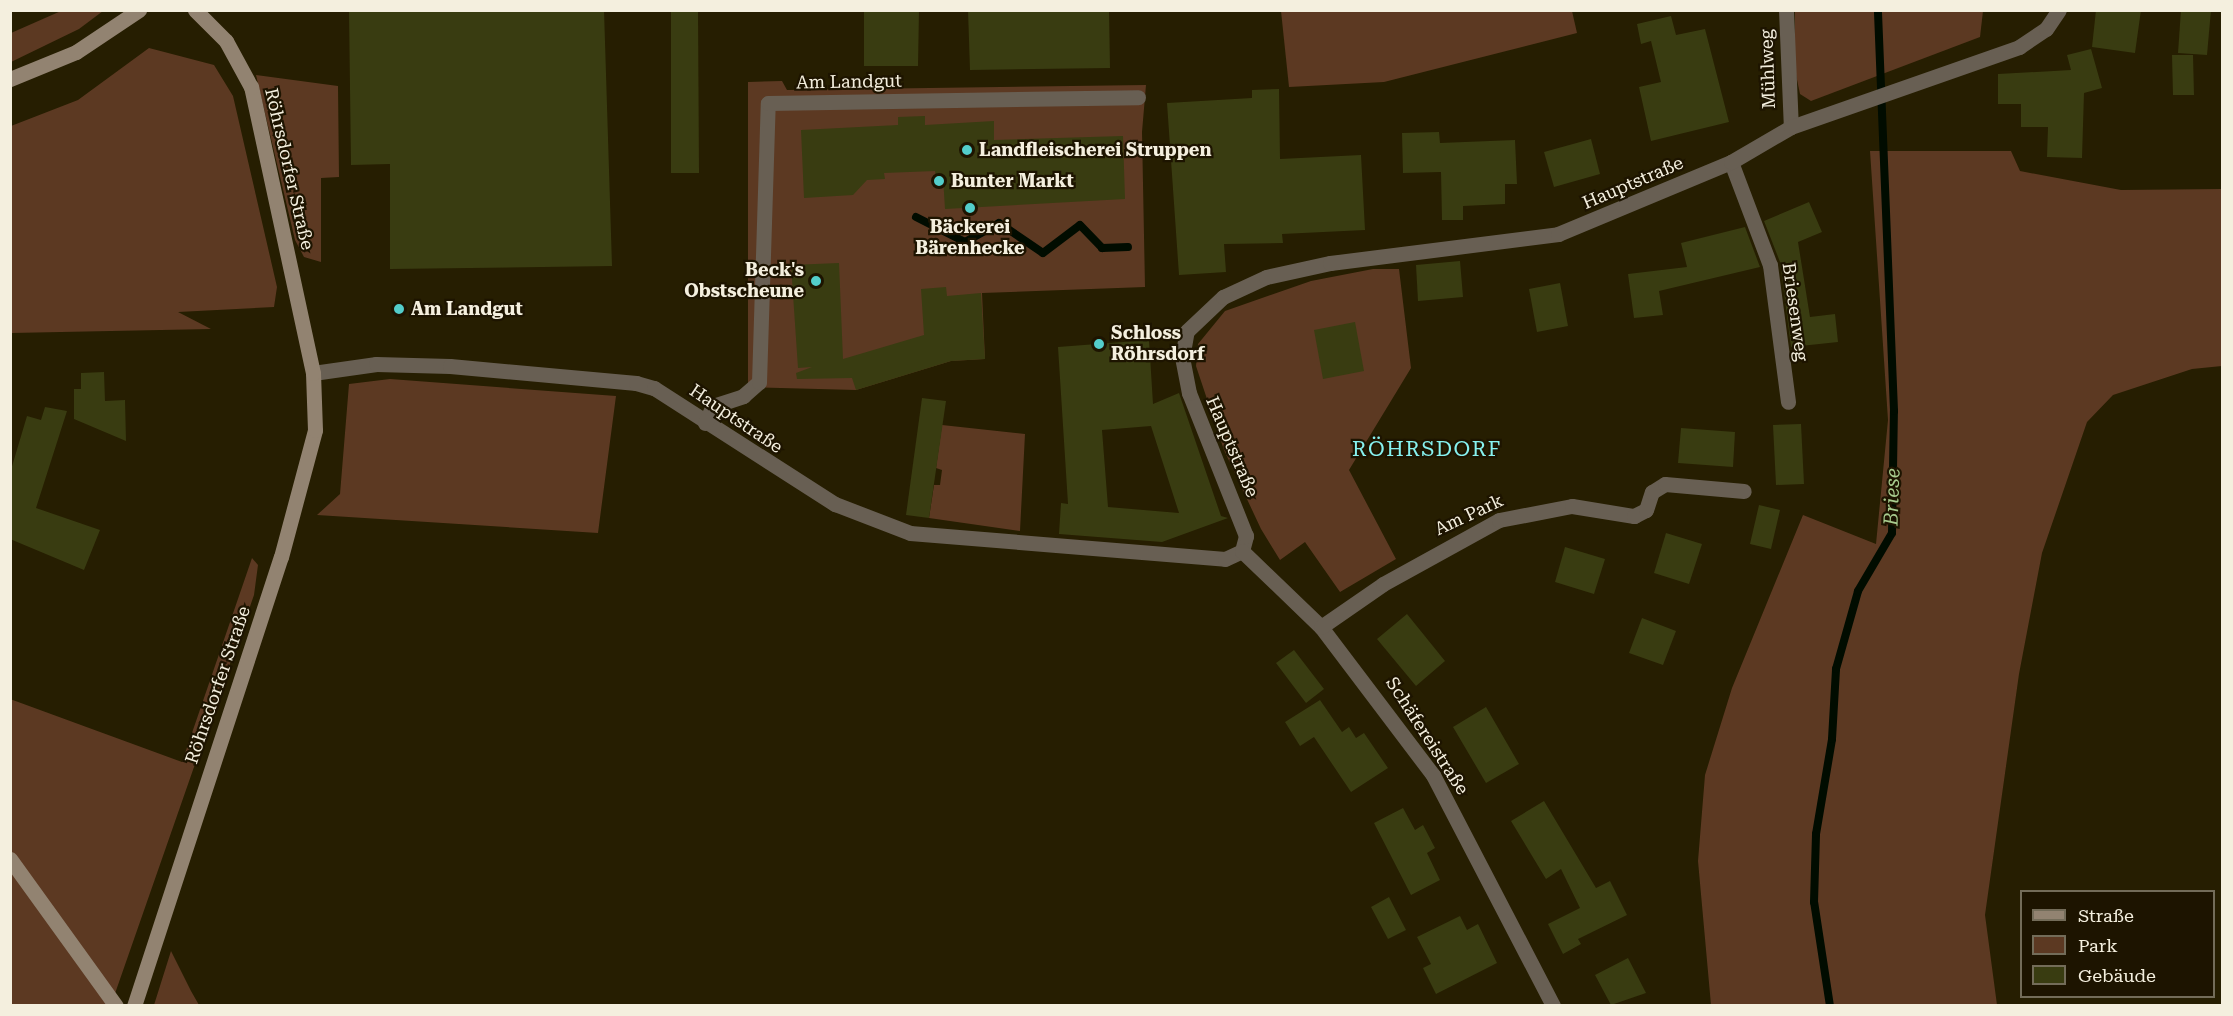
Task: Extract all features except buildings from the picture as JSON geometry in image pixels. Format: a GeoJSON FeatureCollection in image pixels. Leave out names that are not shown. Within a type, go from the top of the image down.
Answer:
{"type":"FeatureCollection","features":[{"type":"Feature","properties":{"kind":"street"},"geometry":{"type":"LineString","coordinates":[[10,78],[76,52],[139,10]]}},
{"type":"Feature","properties":{"kind":"street","name":"Röhrsdorfer Straße"},"geometry":{"type":"LineString","coordinates":[[134,1005],[305,476],[315,430],[313,373],[251,87],[226,41],[195,10]]}},
{"type":"Feature","properties":{"kind":"street","name":"Mühlweg"},"geometry":{"type":"LineString","coordinates":[[1786,10],[1791,127]]}},
{"type":"Feature","properties":{"kind":"street","name":"Hauptstraße"},"geometry":{"type":"LineString","coordinates":[[313,373],[376,364],[600,376],[654,388],[705,423],[835,504],[910,533],[1225,559],[1242,551],[1246,536],[1189,393],[1182,357],[1187,331],[1198,316],[1242,286],[1297,269],[1558,234],[1731,162],[1791,127],[2019,47],[2046,29],[2059,10]]}},
{"type":"Feature","properties":{"kind":"street","name":"Am Landgut"},"geometry":{"type":"LineString","coordinates":[[705,423],[713,406],[743,396],[759,382],[768,103],[1138,97]]}},
{"type":"Feature","properties":{"kind":"street","name":"Briesenweg"},"geometry":{"type":"LineString","coordinates":[[1731,162],[1770,265],[1788,402]]}},
{"type":"Feature","properties":{"kind":"street","name":"Am Park"},"geometry":{"type":"LineString","coordinates":[[1321,627],[1441,549],[1529,510],[1572,506],[1634,516],[1646,510],[1652,492],[1665,484],[1744,491]]}},
{"type":"Feature","properties":{"kind":"street","name":"Schäfereistraße"},"geometry":{"type":"LineString","coordinates":[[1242,551],[1321,627],[1433,775],[1553,1005]]}},
{"type":"Feature","properties":{"kind":"street"},"geometry":{"type":"LineString","coordinates":[[10,859],[116,1005]]}},
{"type":"Feature","properties":{"kind":"green space"},"geometry":{"type":"Polygon","coordinates":[[[61,11],[103,11],[79,29],[11,62],[11,33],[61,11]]]}},
{"type":"Feature","properties":{"kind":"green space"},"geometry":{"type":"Polygon","coordinates":[[[1281,11],[1572,11],[1577,33],[1384,82],[1289,87],[1281,11]]]}},
{"type":"Feature","properties":{"kind":"green space"},"geometry":{"type":"Polygon","coordinates":[[[1795,11],[1983,11],[1980,37],[1811,101],[1800,94],[1795,70],[1795,11]]]}},
{"type":"Feature","properties":{"kind":"green space"},"geometry":{"type":"Polygon","coordinates":[[[149,48],[214,65],[233,96],[277,287],[274,307],[178,312],[211,329],[11,333],[11,126],[78,100],[149,48]]]}},
{"type":"Feature","properties":{"kind":"green space"},"geometry":{"type":"Polygon","coordinates":[[[256,75],[338,86],[339,177],[321,178],[321,262],[304,257],[295,240],[256,75]]]}},
{"type":"Feature","properties":{"kind":"green space"},"geometry":{"type":"Polygon","coordinates":[[[782,81],[787,90],[1146,85],[1142,132],[1145,287],[982,293],[985,359],[951,361],[856,390],[748,387],[748,82],[782,81]]]}},
{"type":"Feature","properties":{"kind":"green space"},"geometry":{"type":"Polygon","coordinates":[[[1870,151],[2011,151],[2020,171],[2121,190],[2222,189],[2222,366],[2192,369],[2113,395],[2087,422],[2042,553],[2019,674],[1985,915],[1997,1005],[1711,1005],[1698,861],[1705,775],[1732,688],[1803,515],[1876,544],[1888,420],[1870,151]]]}},
{"type":"Feature","properties":{"kind":"green space"},"geometry":{"type":"Polygon","coordinates":[[[1373,269],[1399,269],[1411,368],[1349,470],[1396,559],[1340,592],[1305,542],[1280,560],[1261,529],[1224,450],[1196,366],[1198,344],[1225,311],[1311,281],[1373,269]]]}},
{"type":"Feature","properties":{"kind":"green space"},"geometry":{"type":"Polygon","coordinates":[[[390,379],[616,396],[598,533],[317,515],[340,494],[349,384],[390,379]]]}},
{"type":"Feature","properties":{"kind":"green space"},"geometry":{"type":"Polygon","coordinates":[[[942,425],[1025,434],[1020,531],[929,518],[934,485],[940,485],[942,470],[936,468],[942,425]]]}},
{"type":"Feature","properties":{"kind":"green space"},"geometry":{"type":"Polygon","coordinates":[[[252,558],[258,565],[254,595],[111,1005],[11,1005],[10,699],[182,762],[252,558]]]}},
{"type":"Feature","properties":{"kind":"green space"},"geometry":{"type":"Polygon","coordinates":[[[171,951],[191,991],[199,1005],[154,1005],[171,951]]]}},
{"type":"Feature","properties":{"kind":"waterway","name":"Briese"},"geometry":{"type":"LineString","coordinates":[[1830,1006],[1814,902],[1816,834],[1832,739],[1836,669],[1858,591],[1892,533],[1894,411],[1878,10]]}},
{"type":"Feature","properties":{"kind":"waterway"},"geometry":{"type":"LineString","coordinates":[[916,217],[965,242],[999,223],[1043,253],[1080,225],[1102,248],[1128,247]]}},
{"type":"Feature","properties":{"kind":"place","name":"Landfleischerei Struppen"},"geometry":{"type":"Point","coordinates":[967,150]}},
{"type":"Feature","properties":{"kind":"place","name":"Bunter Markt"},"geometry":{"type":"Point","coordinates":[939,181]}},
{"type":"Feature","properties":{"kind":"place","name":"Bäckerei Bärenhecke"},"geometry":{"type":"Point","coordinates":[970,208]}},
{"type":"Feature","properties":{"kind":"place","name":"Beck's Obstscheune"},"geometry":{"type":"Point","coordinates":[816,281]}},
{"type":"Feature","properties":{"kind":"place","name":"Am Landgut"},"geometry":{"type":"Point","coordinates":[399,309]}},
{"type":"Feature","properties":{"kind":"place","name":"Schloss Röhrsdorf"},"geometry":{"type":"Point","coordinates":[1099,344]}},
{"type":"Feature","properties":{"kind":"district","name":"RÖHRSDORF"},"geometry":{"type":"Point","coordinates":[1427,449]}}]}
